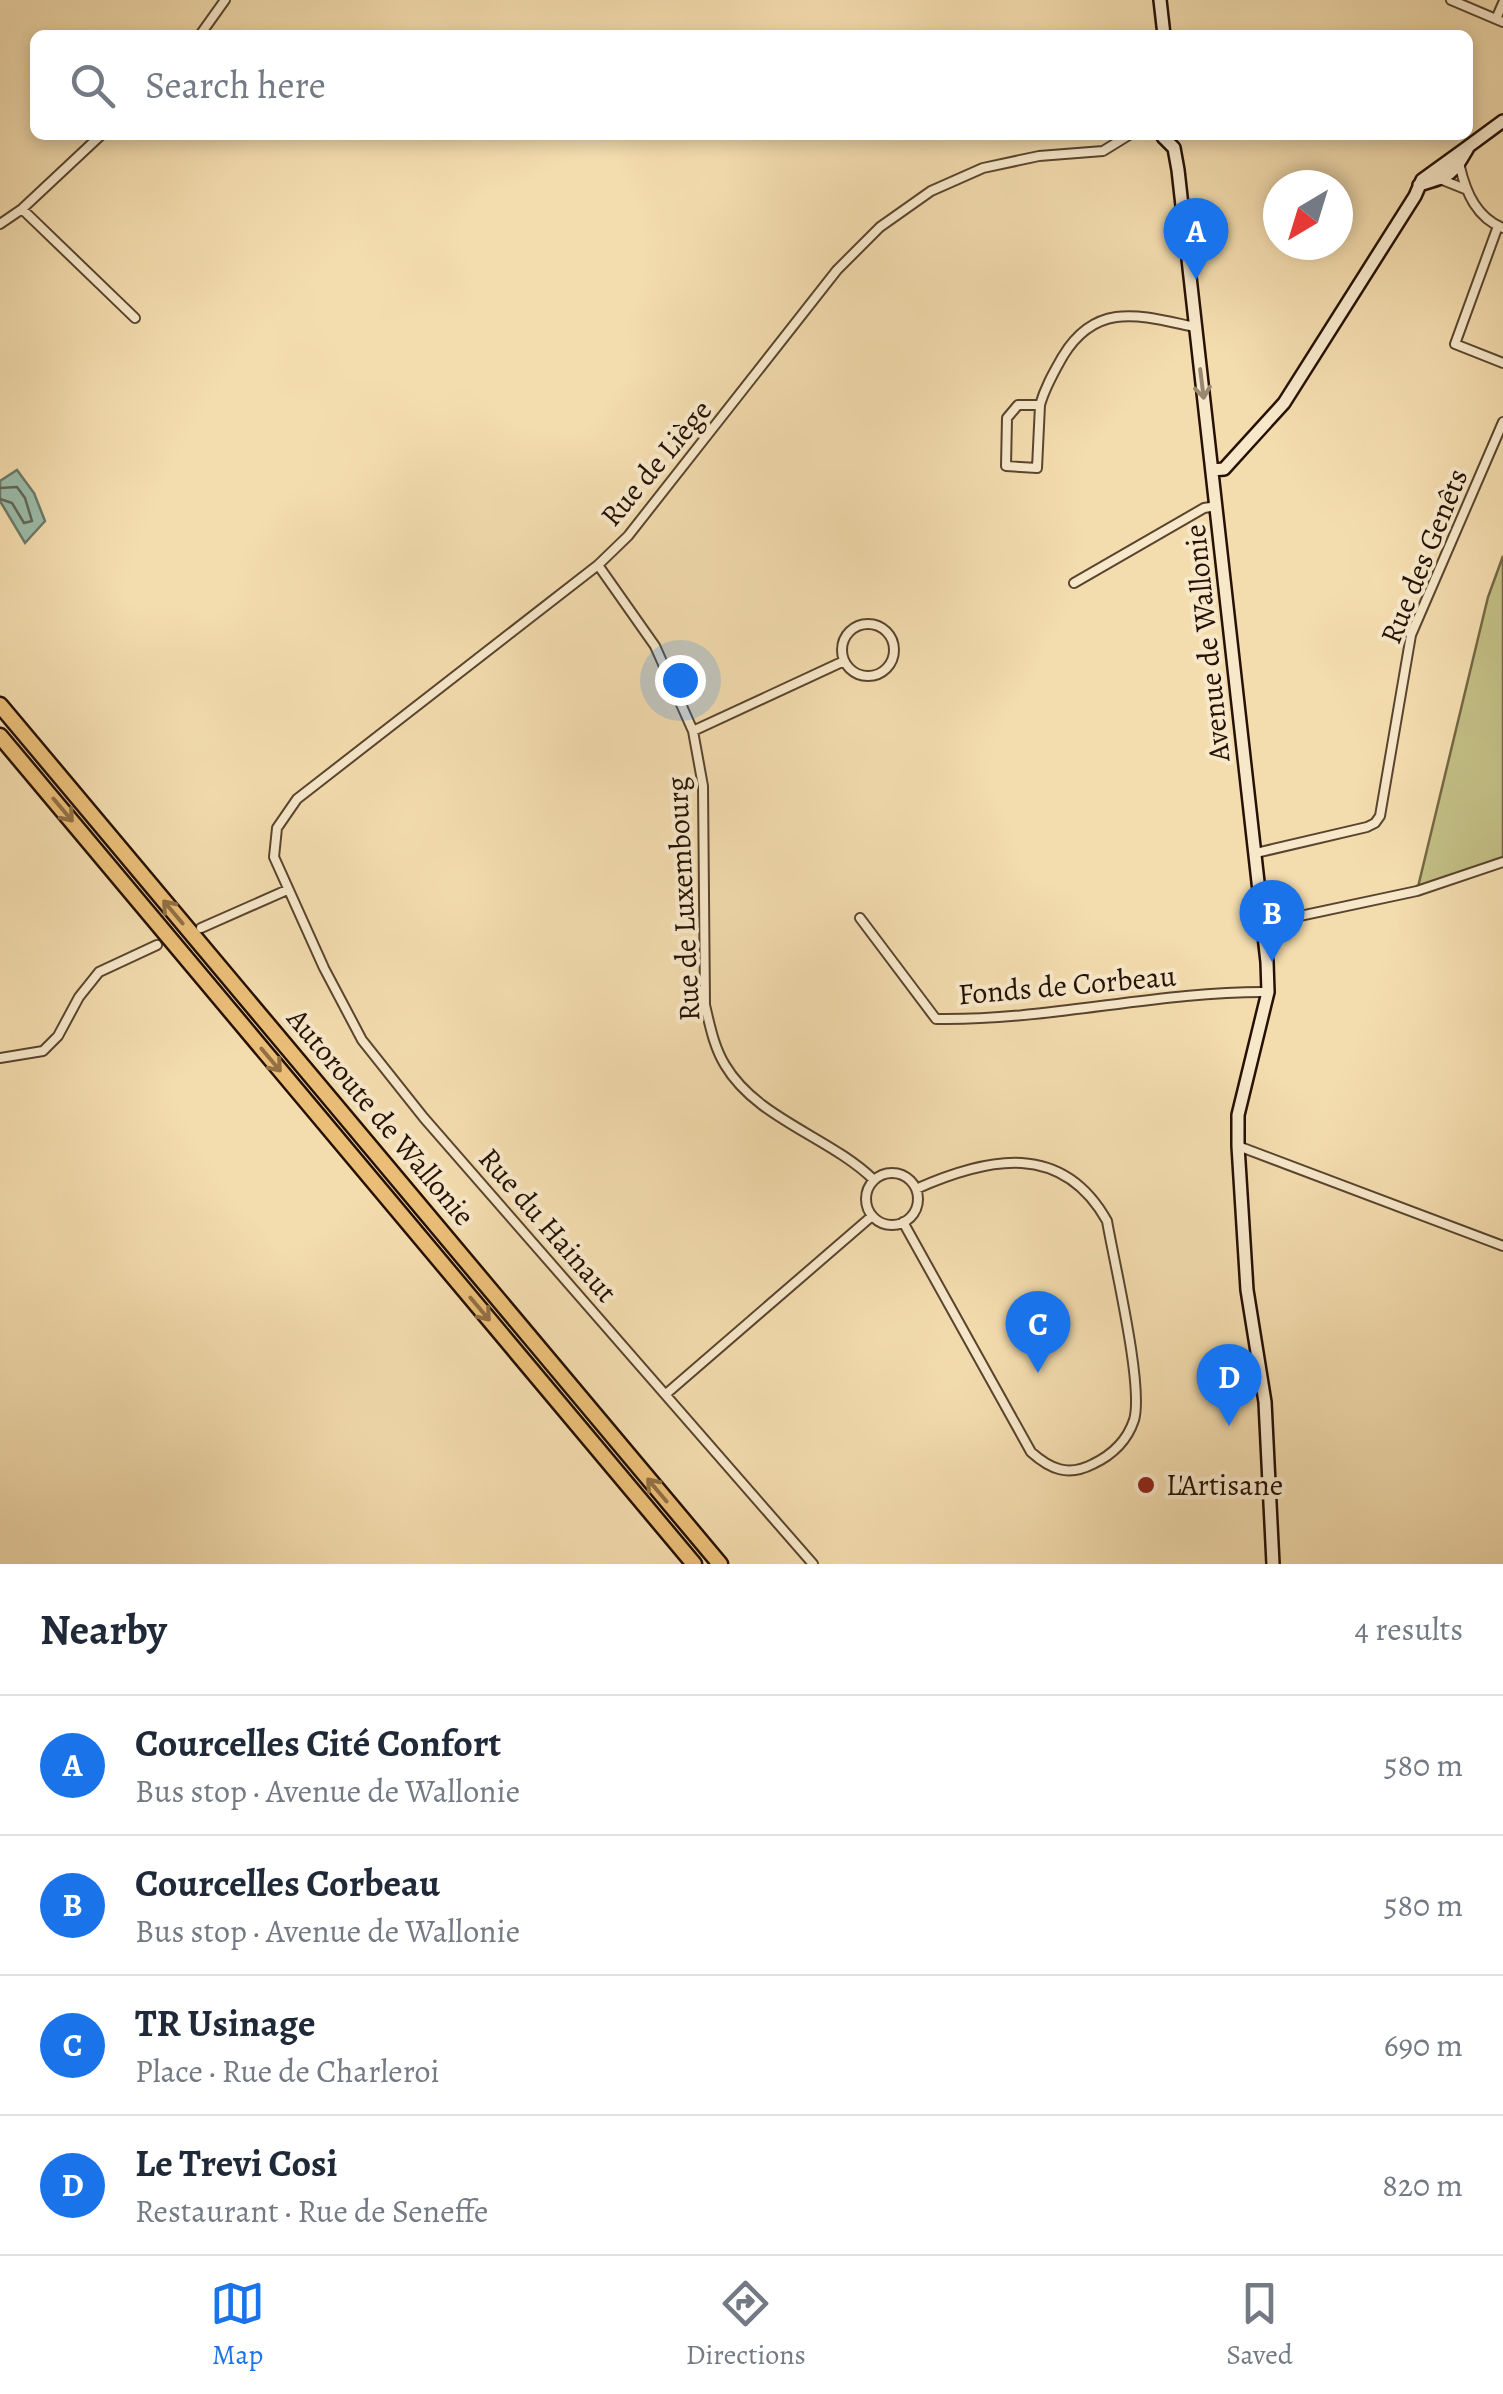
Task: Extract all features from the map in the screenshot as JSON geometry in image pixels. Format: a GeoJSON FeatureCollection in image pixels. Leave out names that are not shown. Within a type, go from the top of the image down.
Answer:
{"type":"FeatureCollection","features":[{"type":"Feature","properties":{"kind":"highway","name":"Autoroute de Wallonie"},"geometry":{"type":"LineString","coordinates":[[0,705],[720,1564]]}},
{"type":"Feature","properties":{"kind":"highway","name":"Autoroute de Wallonie"},"geometry":{"type":"LineString","coordinates":[[0,736],[694,1564]]}},
{"type":"Feature","properties":{"kind":"street"},"geometry":{"type":"LineString","coordinates":[[204,30],[225,0]]}},
{"type":"Feature","properties":{"kind":"street"},"geometry":{"type":"LineString","coordinates":[[1160,0],[1163,30]]}},
{"type":"Feature","properties":{"kind":"street"},"geometry":{"type":"LineString","coordinates":[[1450,0],[1500,21],[1503,4]]}},
{"type":"Feature","properties":{"kind":"street"},"geometry":{"type":"LineString","coordinates":[[1212,470],[1224,468],[1284,404],[1419,185],[1503,121]]}},
{"type":"Feature","properties":{"kind":"street"},"geometry":{"type":"LineString","coordinates":[[0,224],[22,209],[96,140]]}},
{"type":"Feature","properties":{"kind":"street","name":"Rue de Liège"},"geometry":{"type":"LineString","coordinates":[[288,890],[274,857],[276,828],[297,799],[598,565],[628,536],[837,270],[880,227],[931,191],[983,168],[1039,156],[1103,152],[1122,140]]}},
{"type":"Feature","properties":{"kind":"street","name":"Avenue de Wallonie"},"geometry":{"type":"LineString","coordinates":[[1165,140],[1174,148],[1176,159],[1256,853],[1268,992],[1238,1115],[1238,1146],[1250,1309],[1265,1402],[1272,1564]]}},
{"type":"Feature","properties":{"kind":"street"},"geometry":{"type":"LineString","coordinates":[[1465,189],[1460,167],[1469,146]]}},
{"type":"Feature","properties":{"kind":"street"},"geometry":{"type":"LineString","coordinates":[[1442,169],[1460,167]]}},
{"type":"Feature","properties":{"kind":"street"},"geometry":{"type":"LineString","coordinates":[[1442,169],[1460,167]]}},
{"type":"Feature","properties":{"kind":"street"},"geometry":{"type":"LineString","coordinates":[[1442,169],[1465,189],[1487,222],[1500,227],[1456,344],[1503,363]]}},
{"type":"Feature","properties":{"kind":"street"},"geometry":{"type":"LineString","coordinates":[[22,209],[135,318]]}},
{"type":"Feature","properties":{"kind":"street"},"geometry":{"type":"LineString","coordinates":[[1040,405],[1018,405],[1011,410],[1007,418],[1006,466],[1037,468],[1044,391],[1070,344],[1097,322],[1113,316],[1140,316],[1195,327]]}},
{"type":"Feature","properties":{"kind":"street","name":"Rue des Genêts"},"geometry":{"type":"LineString","coordinates":[[1256,853],[1366,826],[1380,816],[1411,635],[1503,422]]}},
{"type":"Feature","properties":{"kind":"street"},"geometry":{"type":"LineString","coordinates":[[1074,583],[1204,508],[1217,506]]}},
{"type":"Feature","properties":{"kind":"street","name":"Rue de Luxembourg"},"geometry":{"type":"LineString","coordinates":[[598,565],[655,646],[693,731],[703,786],[705,1005],[713,1041],[726,1068],[750,1095],[850,1157],[874,1180]]}},
{"type":"Feature","properties":{"kind":"street"},"geometry":{"type":"LineString","coordinates":[[875,624],[889,634],[894,650],[882,672],[865,676],[844,661],[842,647],[852,628],[875,624]]}},
{"type":"Feature","properties":{"kind":"street"},"geometry":{"type":"LineString","coordinates":[[693,731],[844,661]]}},
{"type":"Feature","properties":{"kind":"street"},"geometry":{"type":"LineString","coordinates":[[1262,924],[1417,891],[1503,862]]}},
{"type":"Feature","properties":{"kind":"street"},"geometry":{"type":"LineString","coordinates":[[201,928],[288,890]]}},
{"type":"Feature","properties":{"kind":"street","name":"Rue du Hainaut"},"geometry":{"type":"LineString","coordinates":[[288,890],[362,1040],[424,1118],[813,1564]]}},
{"type":"Feature","properties":{"kind":"street","name":"Fonds de Corbeau"},"geometry":{"type":"LineString","coordinates":[[860,918],[936,1019],[1268,992]]}},
{"type":"Feature","properties":{"kind":"street"},"geometry":{"type":"LineString","coordinates":[[0,1058],[43,1051],[58,1036],[79,996],[100,972],[158,944]]}},
{"type":"Feature","properties":{"kind":"street"},"geometry":{"type":"LineString","coordinates":[[1238,1146],[1503,1246]]}},
{"type":"Feature","properties":{"kind":"street"},"geometry":{"type":"LineString","coordinates":[[903,1222],[1030,1452],[1049,1468],[1078,1472],[1121,1445],[1134,1420],[1136,1390],[1107,1221],[1093,1196],[1073,1179],[1048,1168],[1023,1164],[990,1164],[952,1173],[916,1189]]}},
{"type":"Feature","properties":{"kind":"street"},"geometry":{"type":"LineString","coordinates":[[898,1173],[916,1189],[914,1212],[903,1222],[886,1224],[872,1216],[866,1201],[874,1180],[898,1173]]}},
{"type":"Feature","properties":{"kind":"street"},"geometry":{"type":"LineString","coordinates":[[666,1394],[872,1216]]}},
{"type":"Feature","properties":{"kind":"shaded area"},"geometry":{"type":"Polygon","coordinates":[[[1503,556],[1503,862],[1417,891],[1488,597],[1503,556]]]}},
{"type":"Feature","properties":{"kind":"water"},"geometry":{"type":"Polygon","coordinates":[[[17,470],[34,493],[45,521],[25,543],[0,501],[0,481],[17,470]]]}},
{"type":"Feature","properties":{"kind":"place","name":"Courcelles Cité Confort"},"geometry":{"type":"Point","coordinates":[1196,280]}},
{"type":"Feature","properties":{"kind":"place","name":"Courcelles Corbeau"},"geometry":{"type":"Point","coordinates":[1272,962]}},
{"type":"Feature","properties":{"kind":"place","name":"TR Usinage"},"geometry":{"type":"Point","coordinates":[1038,1373]}},
{"type":"Feature","properties":{"kind":"place","name":"Le Trevi Cosi"},"geometry":{"type":"Point","coordinates":[1229,1426]}},
{"type":"Feature","properties":{"kind":"place","name":"L'Artisane"},"geometry":{"type":"Point","coordinates":[1146,1485]}}]}
